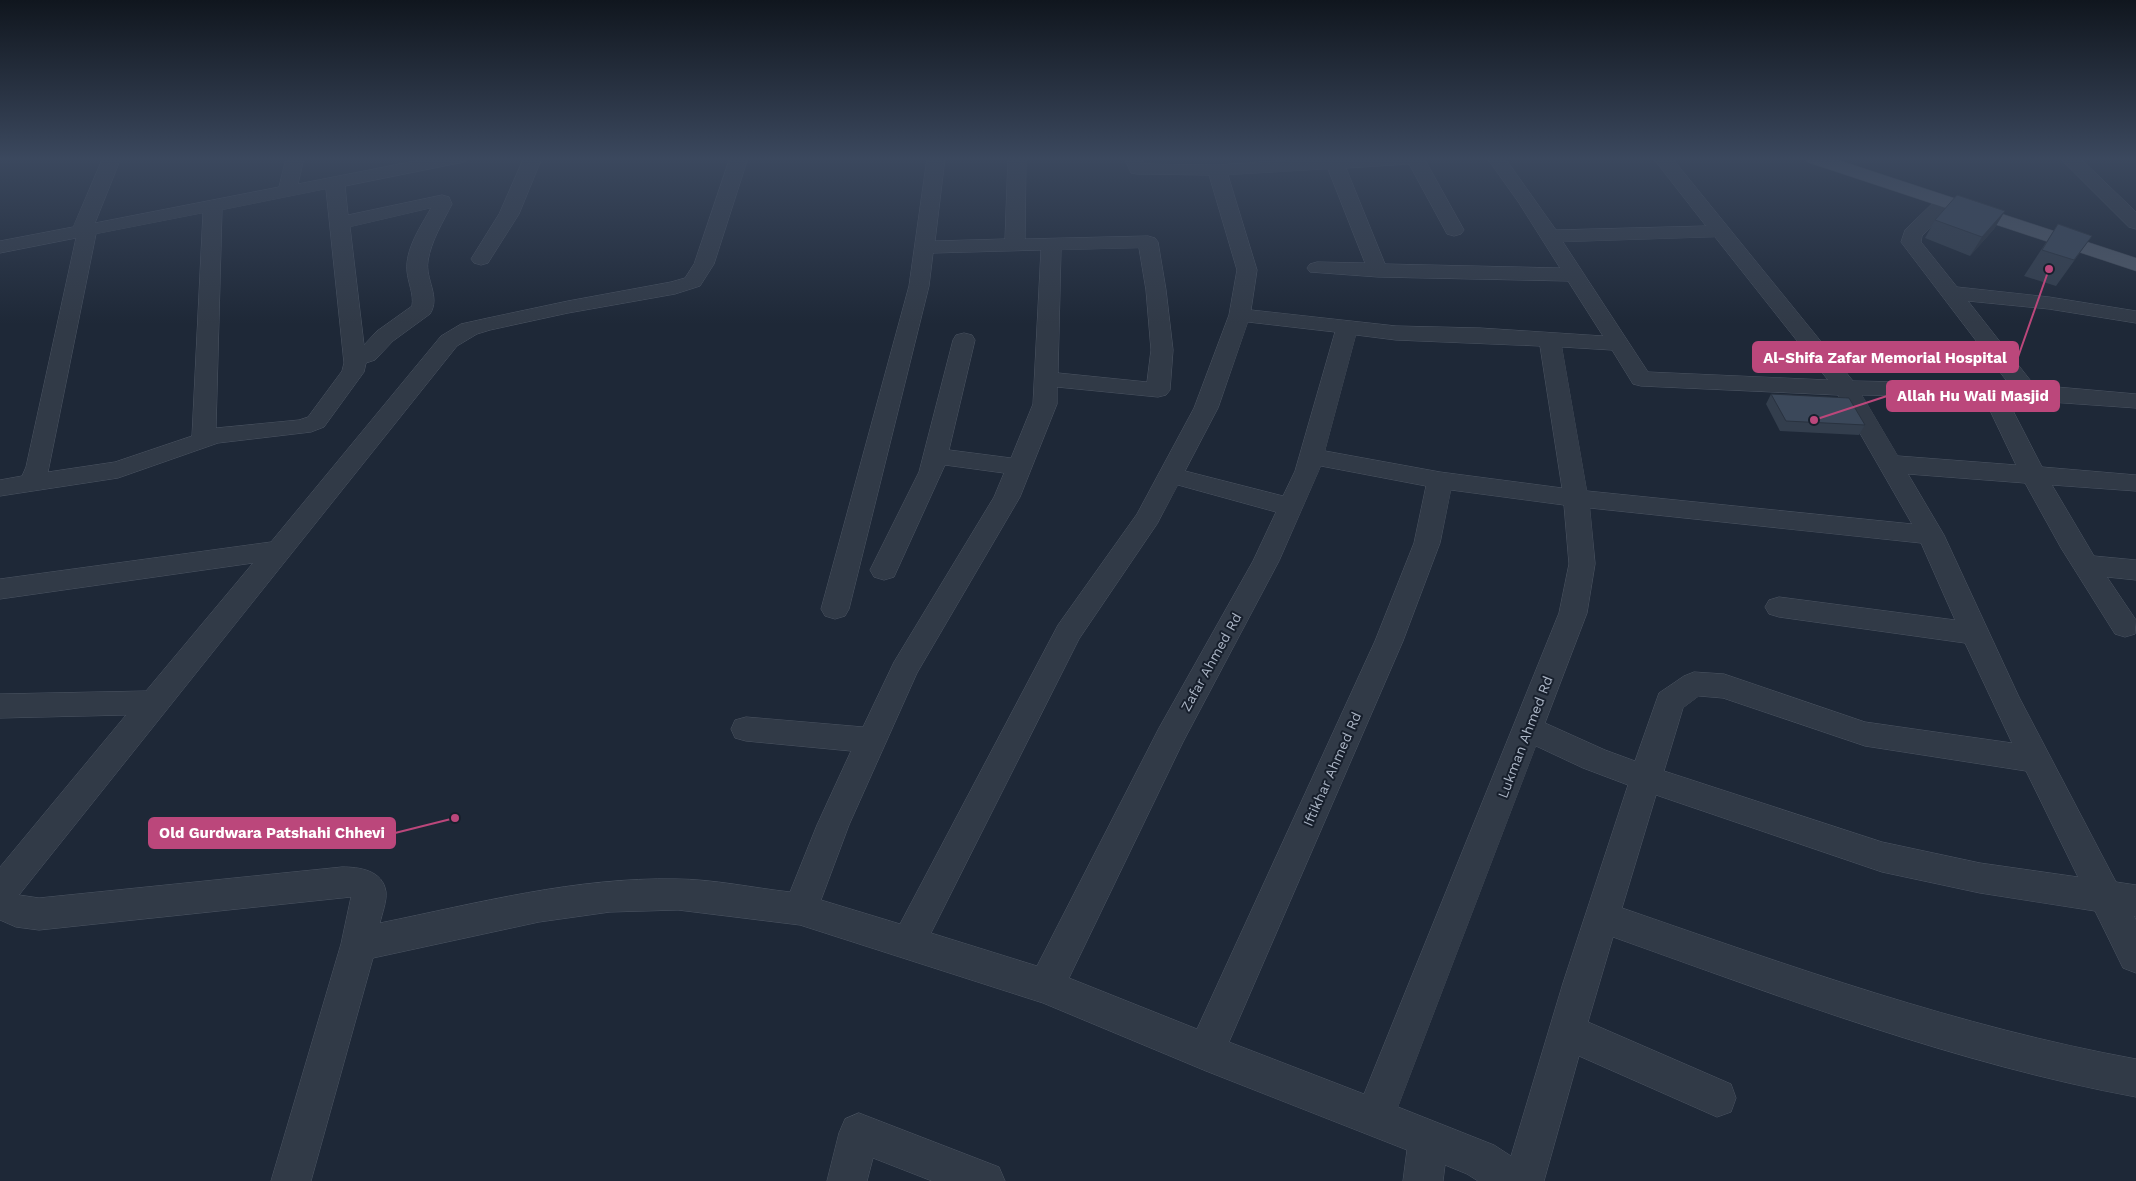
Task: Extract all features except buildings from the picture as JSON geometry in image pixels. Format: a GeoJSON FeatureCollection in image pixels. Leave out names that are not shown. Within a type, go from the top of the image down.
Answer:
{"type":"FeatureCollection","features":[{"type":"Feature","properties":{"kind":"main road"},"geometry":{"type":"LineString","coordinates":[[1978,213],[2136,266]]}},
{"type":"Feature","properties":{"kind":"street"},"geometry":{"type":"LineString","coordinates":[[31,484],[38,468],[84,231],[91,213]]}},
{"type":"Feature","properties":{"kind":"street"},"geometry":{"type":"LineString","coordinates":[[0,248],[180,213]]}},
{"type":"Feature","properties":{"kind":"street"},"geometry":{"type":"LineString","coordinates":[[204,439],[213,213]]}},
{"type":"Feature","properties":{"kind":"street"},"geometry":{"type":"LineString","coordinates":[[0,488],[118,470],[204,439],[228,434],[303,427],[316,422],[353,372],[355,359],[339,213]]}},
{"type":"Feature","properties":{"kind":"street"},"geometry":{"type":"LineString","coordinates":[[340,223],[384,213]]}},
{"type":"Feature","properties":{"kind":"street"},"geometry":{"type":"LineString","coordinates":[[355,359],[367,355],[385,336],[422,309],[424,302],[416,269],[426,234],[439,213]]}},
{"type":"Feature","properties":{"kind":"street"},"geometry":{"type":"LineString","coordinates":[[482,259],[508,213]]}},
{"type":"Feature","properties":{"kind":"street"},"geometry":{"type":"LineString","coordinates":[[0,893],[449,341],[469,329],[488,324],[568,307],[675,288],[693,282],[704,264],[721,213]]}},
{"type":"Feature","properties":{"kind":"street"},"geometry":{"type":"LineString","coordinates":[[835,609],[919,286],[929,213]]}},
{"type":"Feature","properties":{"kind":"street"},"geometry":{"type":"LineString","coordinates":[[1015,245],[1016,213]]}},
{"type":"Feature","properties":{"kind":"street"},"geometry":{"type":"LineString","coordinates":[[908,943],[1068,633],[1148,518],[1206,408],[1240,315],[1247,270],[1230,213]]}},
{"type":"Feature","properties":{"kind":"street"},"geometry":{"type":"LineString","coordinates":[[1355,213],[1378,271]]}},
{"type":"Feature","properties":{"kind":"street"},"geometry":{"type":"LineString","coordinates":[[1445,213],[1454,230]]}},
{"type":"Feature","properties":{"kind":"street"},"geometry":{"type":"LineString","coordinates":[[1535,213],[1641,379],[1846,388],[2027,392],[2136,402]]}},
{"type":"Feature","properties":{"kind":"street"},"geometry":{"type":"LineString","coordinates":[[1706,213],[1846,388],[1932,535],[2004,697],[2036,760],[2121,900],[2136,956]]}},
{"type":"Feature","properties":{"kind":"street"},"geometry":{"type":"LineString","coordinates":[[1934,213],[1912,234],[1911,242],[2027,392]]}},
{"type":"Feature","properties":{"kind":"street"},"geometry":{"type":"LineString","coordinates":[[2126,213],[2136,223]]}},
{"type":"Feature","properties":{"kind":"street"},"geometry":{"type":"LineString","coordinates":[[1550,236],[1720,231]]}},
{"type":"Feature","properties":{"kind":"street"},"geometry":{"type":"LineString","coordinates":[[924,247],[1148,242],[1156,290],[1162,350],[1158,390],[1046,378]]}},
{"type":"Feature","properties":{"kind":"street"},"geometry":{"type":"LineString","coordinates":[[800,910],[833,825],[904,670],[1007,497],[1046,404],[1051,244]]}},
{"type":"Feature","properties":{"kind":"street"},"geometry":{"type":"LineString","coordinates":[[1317,268],[1574,275]]}},
{"type":"Feature","properties":{"kind":"street"},"geometry":{"type":"LineString","coordinates":[[1951,293],[2049,303],[2136,317]]}},
{"type":"Feature","properties":{"kind":"street"},"geometry":{"type":"LineString","coordinates":[[1240,315],[1396,333],[1550,339],[1618,344]]}},
{"type":"Feature","properties":{"kind":"street","name":"Zafar Ahmed Rd"},"geometry":{"type":"LineString","coordinates":[[1046,986],[1170,737],[1266,560],[1291,507],[1307,471],[1347,327]]}},
{"type":"Feature","properties":{"kind":"street","name":"Lukman Ahmed Rd"},"geometry":{"type":"LineString","coordinates":[[1374,1118],[1529,729],[1573,613],[1582,564],[1576,498],[1550,339]]}},
{"type":"Feature","properties":{"kind":"street"},"geometry":{"type":"LineString","coordinates":[[884,570],[931,472],[964,340]]}},
{"type":"Feature","properties":{"kind":"street"},"geometry":{"type":"LineString","coordinates":[[1992,391],[2033,474],[2070,541],[2125,626]]}},
{"type":"Feature","properties":{"kind":"street"},"geometry":{"type":"LineString","coordinates":[[935,456],[1019,468]]}},
{"type":"Feature","properties":{"kind":"street"},"geometry":{"type":"LineString","coordinates":[[1311,456],[1440,480],[1576,498],[1932,535]]}},
{"type":"Feature","properties":{"kind":"street"},"geometry":{"type":"LineString","coordinates":[[1890,464],[2136,483]]}},
{"type":"Feature","properties":{"kind":"street"},"geometry":{"type":"LineString","coordinates":[[1171,475],[1291,507]]}},
{"type":"Feature","properties":{"kind":"street","name":"Iftikhar Ahmed Rd"},"geometry":{"type":"LineString","coordinates":[[1206,1052],[1389,641],[1427,543],[1440,480]]}},
{"type":"Feature","properties":{"kind":"street"},"geometry":{"type":"LineString","coordinates":[[0,589],[279,550]]}},
{"type":"Feature","properties":{"kind":"street"},"geometry":{"type":"LineString","coordinates":[[2085,565],[2136,570]]}},
{"type":"Feature","properties":{"kind":"street"},"geometry":{"type":"LineString","coordinates":[[1779,607],[1976,634]]}},
{"type":"Feature","properties":{"kind":"street"},"geometry":{"type":"LineString","coordinates":[[1524,1181],[1567,1032],[1670,701],[1694,684],[1724,686],[1865,734],[2036,760]]}},
{"type":"Feature","properties":{"kind":"street"},"geometry":{"type":"LineString","coordinates":[[0,706],[154,703]]}},
{"type":"Feature","properties":{"kind":"street"},"geometry":{"type":"LineString","coordinates":[[746,729],[872,740]]}},
{"type":"Feature","properties":{"kind":"street"},"geometry":{"type":"LineString","coordinates":[[1529,729],[1594,759],[1882,857],[1980,878],[2121,900]]}},
{"type":"Feature","properties":{"kind":"street"},"geometry":{"type":"LineString","coordinates":[[0,904],[16,911],[39,914],[342,882],[359,882],[369,892],[359,944],[291,1181]]}},
{"type":"Feature","properties":{"kind":"street"},"geometry":{"type":"LineString","coordinates":[[359,944],[539,906],[610,896],[678,894],[800,910],[1046,986],[1206,1052],[1480,1159],[1514,1181]]}},
{"type":"Feature","properties":{"kind":"street"},"geometry":{"type":"LineString","coordinates":[[1602,917],[1815,992],[1952,1034],[2102,1072],[2136,1078]]}},
{"type":"Feature","properties":{"kind":"street"},"geometry":{"type":"LineString","coordinates":[[1567,1032],[1717,1098]]}},
{"type":"Feature","properties":{"kind":"street"},"geometry":{"type":"LineString","coordinates":[[847,1181],[859,1133],[986,1181]]}},
{"type":"Feature","properties":{"kind":"street"},"geometry":{"type":"LineString","coordinates":[[1423,1181],[1428,1139]]}},
{"type":"Feature","properties":{"kind":"place","name":"Al-Shifa Zafar Memorial Hospital"},"geometry":{"type":"Point","coordinates":[2049,269]}},
{"type":"Feature","properties":{"kind":"place","name":"Allah Hu Wali Masjid"},"geometry":{"type":"Point","coordinates":[1814,420]}},
{"type":"Feature","properties":{"kind":"place","name":"Old Gurdwara Patshahi Chhevi"},"geometry":{"type":"Point","coordinates":[455,818]}}]}
